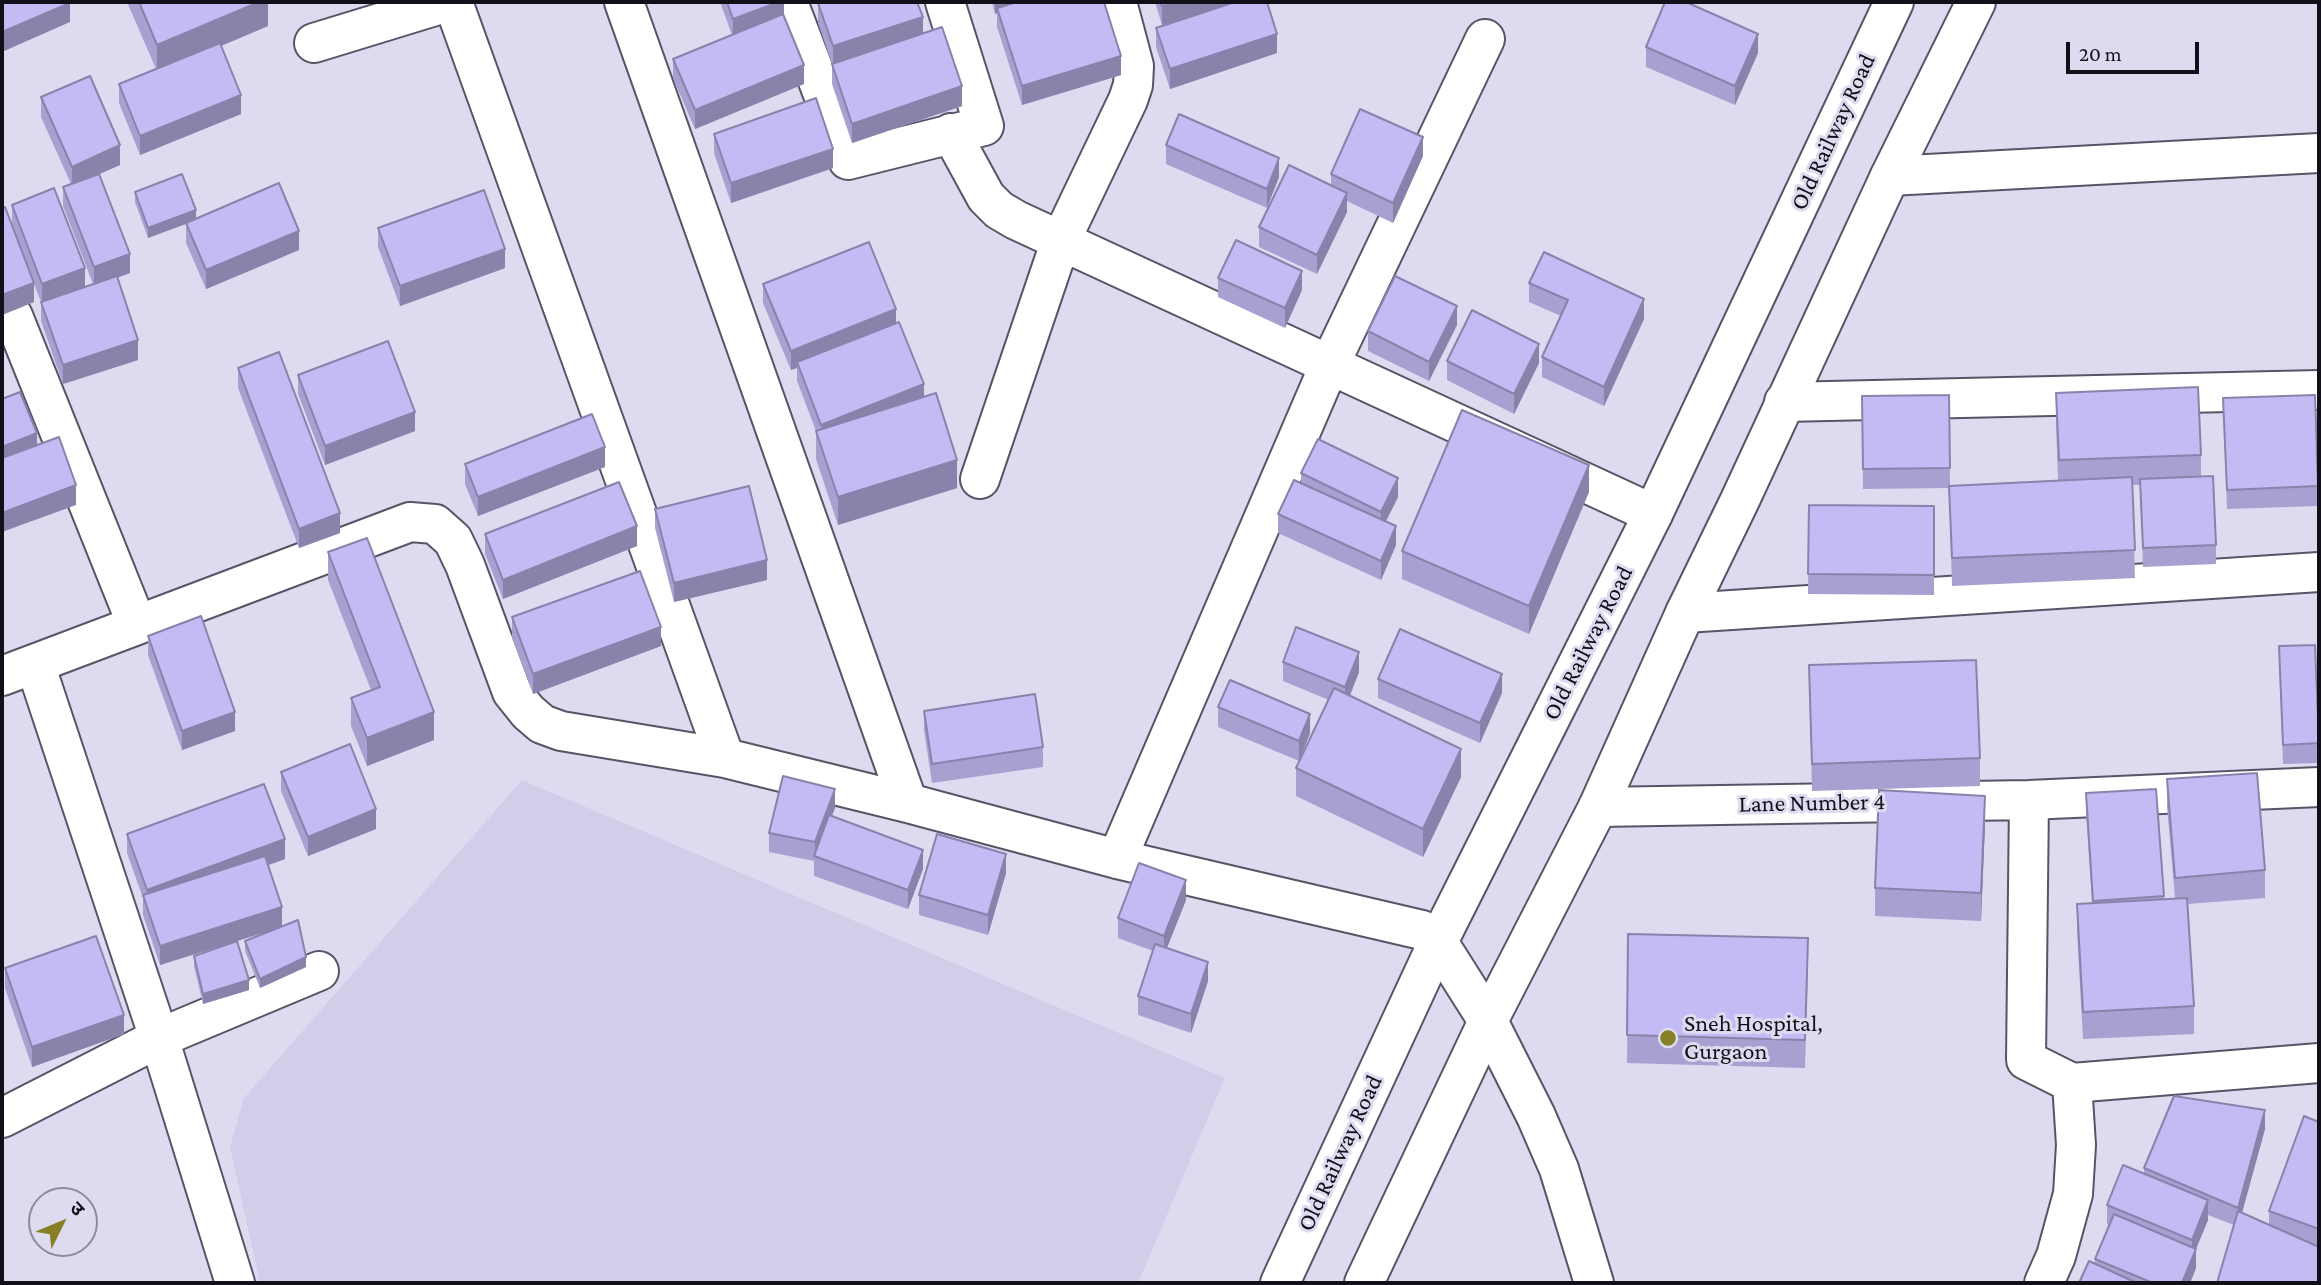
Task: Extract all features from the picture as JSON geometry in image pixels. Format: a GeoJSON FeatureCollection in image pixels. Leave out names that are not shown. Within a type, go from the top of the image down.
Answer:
{"type":"FeatureCollection","features":[{"type":"Feature","properties":{"kind":"street"},"geometry":{"type":"LineString","coordinates":[[314,43],[451,2],[725,758]]}},
{"type":"Feature","properties":{"kind":"street"},"geometry":{"type":"LineString","coordinates":[[624,2],[908,803]]}},
{"type":"Feature","properties":{"kind":"street"},"geometry":{"type":"LineString","coordinates":[[788,2],[848,160],[984,126],[945,2]]}},
{"type":"Feature","properties":{"kind":"street"},"geometry":{"type":"LineString","coordinates":[[980,479],[1061,240],[1133,85],[1134,66],[1118,2]]}},
{"type":"Feature","properties":{"kind":"street","name":"Old Railway Road"},"geometry":{"type":"LineString","coordinates":[[1280,1283],[1438,942],[1653,514],[1894,2]]}},
{"type":"Feature","properties":{"kind":"street"},"geometry":{"type":"LineString","coordinates":[[1364,1283],[1488,1021],[1598,807],[1685,613],[1890,176],[1976,2]]}},
{"type":"Feature","properties":{"kind":"street"},"geometry":{"type":"LineString","coordinates":[[1117,859],[1329,366],[1485,39]]}},
{"type":"Feature","properties":{"kind":"street"},"geometry":{"type":"LineString","coordinates":[[951,133],[980,187],[999,210],[1329,366],[1653,514]]}},
{"type":"Feature","properties":{"kind":"street"},"geometry":{"type":"LineString","coordinates":[[1890,176],[2319,153]]}},
{"type":"Feature","properties":{"kind":"street"},"geometry":{"type":"LineString","coordinates":[[13,316],[137,625]]}},
{"type":"Feature","properties":{"kind":"street"},"geometry":{"type":"LineString","coordinates":[[1784,402],[2319,390]]}},
{"type":"Feature","properties":{"kind":"street"},"geometry":{"type":"LineString","coordinates":[[235,1283],[159,1038],[18,670],[410,522],[435,524],[453,540],[466,565],[512,692],[542,724],[561,730],[725,758],[1117,859],[1422,930],[1438,942],[1488,1021],[1536,1116],[1559,1169],[1594,1283]]}},
{"type":"Feature","properties":{"kind":"street"},"geometry":{"type":"LineString","coordinates":[[1685,613],[2319,572]]}},
{"type":"Feature","properties":{"kind":"street","name":"Lane Number 4"},"geometry":{"type":"LineString","coordinates":[[1598,807],[2029,800],[2319,787]]}},
{"type":"Feature","properties":{"kind":"street"},"geometry":{"type":"LineString","coordinates":[[2029,800],[2026,1060],[2072,1083],[2319,1063]]}},
{"type":"Feature","properties":{"kind":"street"},"geometry":{"type":"LineString","coordinates":[[2,1118],[159,1038],[319,971]]}},
{"type":"Feature","properties":{"kind":"street"},"geometry":{"type":"LineString","coordinates":[[2044,1283],[2056,1256],[2073,1194],[2076,1145],[2072,1083]]}},
{"type":"Feature","properties":{"kind":"shaded area"},"geometry":{"type":"Polygon","coordinates":[[[522,780],[1225,1078],[1138,1283],[260,1283],[230,1147],[244,1098],[522,780]]]}},
{"type":"Feature","properties":{"kind":"building"},"geometry":{"type":"Polygon","coordinates":[[[2,2],[69,2],[70,3],[2,32],[2,2]]]}},
{"type":"Feature","properties":{"kind":"building"},"geometry":{"type":"Polygon","coordinates":[[[139,2],[259,2],[157,45],[139,2]]]}},
{"type":"Feature","properties":{"kind":"building"},"geometry":{"type":"Polygon","coordinates":[[[727,2],[779,2],[733,19],[727,2]]]}},
{"type":"Feature","properties":{"kind":"building"},"geometry":{"type":"Polygon","coordinates":[[[917,2],[923,17],[833,46],[818,3],[917,2]]]}},
{"type":"Feature","properties":{"kind":"building"},"geometry":{"type":"Polygon","coordinates":[[[1017,2],[1104,2],[1121,56],[1022,86],[997,8],[1017,2]]]}},
{"type":"Feature","properties":{"kind":"building"},"geometry":{"type":"Polygon","coordinates":[[[1160,2],[1176,2],[1162,6],[1160,2]]]}},
{"type":"Feature","properties":{"kind":"building"},"geometry":{"type":"Polygon","coordinates":[[[1235,2],[1267,2],[1277,34],[1170,69],[1156,28],[1235,2]]]}},
{"type":"Feature","properties":{"kind":"building"},"geometry":{"type":"Polygon","coordinates":[[[1665,2],[1686,2],[1758,34],[1735,86],[1646,47],[1665,2]]]}},
{"type":"Feature","properties":{"kind":"building"},"geometry":{"type":"Polygon","coordinates":[[[783,14],[804,65],[695,110],[673,59],[783,14]]]}},
{"type":"Feature","properties":{"kind":"building"},"geometry":{"type":"Polygon","coordinates":[[[942,27],[962,86],[852,124],[832,64],[942,27]]]}},
{"type":"Feature","properties":{"kind":"building"},"geometry":{"type":"Polygon","coordinates":[[[220,43],[241,95],[140,136],[119,84],[220,43]]]}},
{"type":"Feature","properties":{"kind":"building"},"geometry":{"type":"Polygon","coordinates":[[[90,76],[120,145],[72,167],[41,97],[90,76]]]}},
{"type":"Feature","properties":{"kind":"building"},"geometry":{"type":"Polygon","coordinates":[[[816,98],[833,149],[731,183],[714,134],[816,98]]]}},
{"type":"Feature","properties":{"kind":"building"},"geometry":{"type":"Polygon","coordinates":[[[1360,109],[1423,137],[1393,203],[1331,174],[1360,109]]]}},
{"type":"Feature","properties":{"kind":"building"},"geometry":{"type":"Polygon","coordinates":[[[1179,114],[1279,158],[1267,189],[1166,145],[1179,114]]]}},
{"type":"Feature","properties":{"kind":"building"},"geometry":{"type":"Polygon","coordinates":[[[1289,165],[1347,193],[1317,255],[1259,227],[1289,165]]]}},
{"type":"Feature","properties":{"kind":"building"},"geometry":{"type":"Polygon","coordinates":[[[99,174],[130,254],[94,267],[63,187],[99,174]]]}},
{"type":"Feature","properties":{"kind":"building"},"geometry":{"type":"Polygon","coordinates":[[[182,174],[196,210],[148,228],[135,192],[182,174]]]}},
{"type":"Feature","properties":{"kind":"building"},"geometry":{"type":"Polygon","coordinates":[[[279,183],[299,231],[206,270],[186,223],[279,183]]]}},
{"type":"Feature","properties":{"kind":"building"},"geometry":{"type":"Polygon","coordinates":[[[54,188],[85,268],[42,284],[12,205],[54,188]]]}},
{"type":"Feature","properties":{"kind":"building"},"geometry":{"type":"Polygon","coordinates":[[[484,190],[505,249],[400,286],[378,228],[484,190]]]}},
{"type":"Feature","properties":{"kind":"building"},"geometry":{"type":"Polygon","coordinates":[[[5,207],[34,283],[2,295],[2,209],[5,207]]]}},
{"type":"Feature","properties":{"kind":"building"},"geometry":{"type":"Polygon","coordinates":[[[1236,240],[1302,271],[1285,308],[1218,278],[1236,240]]]}},
{"type":"Feature","properties":{"kind":"building"},"geometry":{"type":"Polygon","coordinates":[[[869,242],[896,309],[791,351],[763,284],[869,242]]]}},
{"type":"Feature","properties":{"kind":"building"},"geometry":{"type":"Polygon","coordinates":[[[1544,252],[1644,299],[1604,387],[1542,357],[1568,300],[1529,283],[1544,252]]]}},
{"type":"Feature","properties":{"kind":"building"},"geometry":{"type":"Polygon","coordinates":[[[117,276],[138,340],[63,365],[41,302],[117,276]]]}},
{"type":"Feature","properties":{"kind":"building"},"geometry":{"type":"Polygon","coordinates":[[[1395,276],[1457,306],[1429,362],[1368,331],[1395,276]]]}},
{"type":"Feature","properties":{"kind":"building"},"geometry":{"type":"Polygon","coordinates":[[[1472,310],[1539,344],[1514,394],[1447,361],[1472,310]]]}},
{"type":"Feature","properties":{"kind":"building"},"geometry":{"type":"Polygon","coordinates":[[[899,322],[924,384],[821,425],[797,362],[899,322]]]}},
{"type":"Feature","properties":{"kind":"building"},"geometry":{"type":"Polygon","coordinates":[[[388,341],[415,412],[325,446],[298,375],[388,341]]]}},
{"type":"Feature","properties":{"kind":"building"},"geometry":{"type":"Polygon","coordinates":[[[279,352],[340,513],[299,529],[238,368],[279,352]]]}},
{"type":"Feature","properties":{"kind":"building"},"geometry":{"type":"Polygon","coordinates":[[[2198,387],[2201,455],[2059,460],[2056,393],[2198,387]]]}},
{"type":"Feature","properties":{"kind":"building"},"geometry":{"type":"Polygon","coordinates":[[[20,392],[37,433],[2,447],[2,399],[20,392]]]}},
{"type":"Feature","properties":{"kind":"building"},"geometry":{"type":"Polygon","coordinates":[[[936,393],[957,460],[838,497],[816,431],[936,393]]]}},
{"type":"Feature","properties":{"kind":"building"},"geometry":{"type":"Polygon","coordinates":[[[1949,395],[1950,468],[1863,469],[1862,396],[1949,395]]]}},
{"type":"Feature","properties":{"kind":"building"},"geometry":{"type":"Polygon","coordinates":[[[2315,395],[2318,486],[2227,490],[2223,398],[2315,395]]]}},
{"type":"Feature","properties":{"kind":"building"},"geometry":{"type":"Polygon","coordinates":[[[1462,410],[1589,465],[1529,606],[1402,551],[1462,410]]]}},
{"type":"Feature","properties":{"kind":"building"},"geometry":{"type":"Polygon","coordinates":[[[592,414],[605,447],[478,497],[465,464],[592,414]]]}},
{"type":"Feature","properties":{"kind":"building"},"geometry":{"type":"Polygon","coordinates":[[[59,437],[76,485],[2,513],[2,458],[59,437]]]}},
{"type":"Feature","properties":{"kind":"building"},"geometry":{"type":"Polygon","coordinates":[[[1318,439],[1398,478],[1381,512],[1301,473],[1318,439]]]}},
{"type":"Feature","properties":{"kind":"building"},"geometry":{"type":"Polygon","coordinates":[[[2213,476],[2216,545],[2143,548],[2140,479],[2213,476]]]}},
{"type":"Feature","properties":{"kind":"building"},"geometry":{"type":"Polygon","coordinates":[[[2132,477],[2135,550],[1952,558],[1949,486],[2132,477]]]}},
{"type":"Feature","properties":{"kind":"building"},"geometry":{"type":"Polygon","coordinates":[[[1294,480],[1396,526],[1381,561],[1278,514],[1294,480]]]}},
{"type":"Feature","properties":{"kind":"building"},"geometry":{"type":"Polygon","coordinates":[[[619,482],[637,526],[503,580],[485,534],[619,482]]]}},
{"type":"Feature","properties":{"kind":"building"},"geometry":{"type":"Polygon","coordinates":[[[749,486],[767,560],[674,583],[655,509],[749,486]]]}},
{"type":"Feature","properties":{"kind":"building"},"geometry":{"type":"Polygon","coordinates":[[[1809,505],[1934,506],[1934,575],[1808,574],[1809,505]]]}},
{"type":"Feature","properties":{"kind":"building"},"geometry":{"type":"Polygon","coordinates":[[[367,538],[434,712],[367,738],[351,698],[380,687],[328,552],[367,538]]]}},
{"type":"Feature","properties":{"kind":"building"},"geometry":{"type":"Polygon","coordinates":[[[640,571],[661,627],[533,674],[512,617],[640,571]]]}},
{"type":"Feature","properties":{"kind":"building"},"geometry":{"type":"Polygon","coordinates":[[[201,616],[235,712],[182,731],[148,636],[201,616]]]}},
{"type":"Feature","properties":{"kind":"building"},"geometry":{"type":"Polygon","coordinates":[[[1296,627],[1359,652],[1345,687],[1283,662],[1296,627]]]}},
{"type":"Feature","properties":{"kind":"building"},"geometry":{"type":"Polygon","coordinates":[[[1400,629],[1502,674],[1480,723],[1378,679],[1400,629]]]}},
{"type":"Feature","properties":{"kind":"building"},"geometry":{"type":"Polygon","coordinates":[[[2315,645],[2319,743],[2283,745],[2279,646],[2315,645]]]}},
{"type":"Feature","properties":{"kind":"building"},"geometry":{"type":"Polygon","coordinates":[[[1976,660],[1980,758],[1812,764],[1809,665],[1976,660]]]}},
{"type":"Feature","properties":{"kind":"building"},"geometry":{"type":"Polygon","coordinates":[[[1230,680],[1310,714],[1299,741],[1218,707],[1230,680]]]}},
{"type":"Feature","properties":{"kind":"building"},"geometry":{"type":"Polygon","coordinates":[[[1334,688],[1461,749],[1423,829],[1296,768],[1334,688]]]}},
{"type":"Feature","properties":{"kind":"building"},"geometry":{"type":"Polygon","coordinates":[[[1035,694],[1043,747],[932,764],[924,711],[1035,694]]]}},
{"type":"Feature","properties":{"kind":"building"},"geometry":{"type":"Polygon","coordinates":[[[350,744],[376,809],[308,837],[281,772],[350,744]]]}},
{"type":"Feature","properties":{"kind":"building"},"geometry":{"type":"Polygon","coordinates":[[[2257,773],[2265,870],[2175,878],[2167,779],[2257,773]]]}},
{"type":"Feature","properties":{"kind":"building"},"geometry":{"type":"Polygon","coordinates":[[[783,776],[835,789],[815,842],[769,833],[783,776]]]}},
{"type":"Feature","properties":{"kind":"building"},"geometry":{"type":"Polygon","coordinates":[[[264,784],[285,839],[147,890],[127,834],[264,784]]]}},
{"type":"Feature","properties":{"kind":"building"},"geometry":{"type":"Polygon","coordinates":[[[2156,789],[2164,896],[2093,901],[2086,793],[2156,789]]]}},
{"type":"Feature","properties":{"kind":"building"},"geometry":{"type":"Polygon","coordinates":[[[1879,790],[1985,796],[1981,893],[1875,888],[1879,790]]]}},
{"type":"Feature","properties":{"kind":"building"},"geometry":{"type":"Polygon","coordinates":[[[829,815],[923,850],[908,890],[814,856],[829,815]]]}},
{"type":"Feature","properties":{"kind":"building"},"geometry":{"type":"Polygon","coordinates":[[[937,834],[1006,854],[988,915],[919,895],[937,834]]]}},
{"type":"Feature","properties":{"kind":"building"},"geometry":{"type":"Polygon","coordinates":[[[265,856],[282,907],[160,946],[143,895],[265,856]]]}},
{"type":"Feature","properties":{"kind":"building"},"geometry":{"type":"Polygon","coordinates":[[[1139,863],[1186,880],[1164,936],[1118,918],[1139,863]]]}},
{"type":"Feature","properties":{"kind":"building"},"geometry":{"type":"Polygon","coordinates":[[[2187,898],[2194,1006],[2083,1012],[2077,904],[2187,898]]]}},
{"type":"Feature","properties":{"kind":"building"},"geometry":{"type":"Polygon","coordinates":[[[298,920],[306,957],[260,979],[245,941],[298,920]]]}},
{"type":"Feature","properties":{"kind":"building"},"geometry":{"type":"Polygon","coordinates":[[[1628,934],[1808,938],[1805,1040],[1627,1035],[1628,934]]]}},
{"type":"Feature","properties":{"kind":"building"},"geometry":{"type":"Polygon","coordinates":[[[96,936],[124,1015],[32,1047],[5,968],[96,936]]]}},
{"type":"Feature","properties":{"kind":"building"},"geometry":{"type":"Polygon","coordinates":[[[237,941],[249,980],[203,994],[194,956],[237,941]]]}},
{"type":"Feature","properties":{"kind":"building"},"geometry":{"type":"Polygon","coordinates":[[[1155,944],[1208,962],[1191,1014],[1138,996],[1155,944]]]}},
{"type":"Feature","properties":{"kind":"building"},"geometry":{"type":"Polygon","coordinates":[[[2174,1096],[2265,1110],[2238,1208],[2144,1168],[2174,1096]]]}},
{"type":"Feature","properties":{"kind":"building"},"geometry":{"type":"Polygon","coordinates":[[[2304,1116],[2319,1122],[2319,1229],[2269,1211],[2304,1116]]]}},
{"type":"Feature","properties":{"kind":"building"},"geometry":{"type":"Polygon","coordinates":[[[2123,1165],[2208,1200],[2192,1240],[2107,1205],[2123,1165]]]}},
{"type":"Feature","properties":{"kind":"building"},"geometry":{"type":"Polygon","coordinates":[[[2238,1211],[2319,1247],[2318,1283],[2217,1283],[2238,1211]]]}},
{"type":"Feature","properties":{"kind":"building"},"geometry":{"type":"Polygon","coordinates":[[[2114,1214],[2196,1249],[2182,1283],[2153,1283],[2095,1259],[2114,1214]]]}},
{"type":"Feature","properties":{"kind":"building"},"geometry":{"type":"Polygon","coordinates":[[[2089,1261],[2137,1283],[2079,1283],[2089,1261]]]}},
{"type":"Feature","properties":{"kind":"place","name":"Sneh Hospital, Gurgaon"},"geometry":{"type":"Point","coordinates":[1668,1038]}}]}
